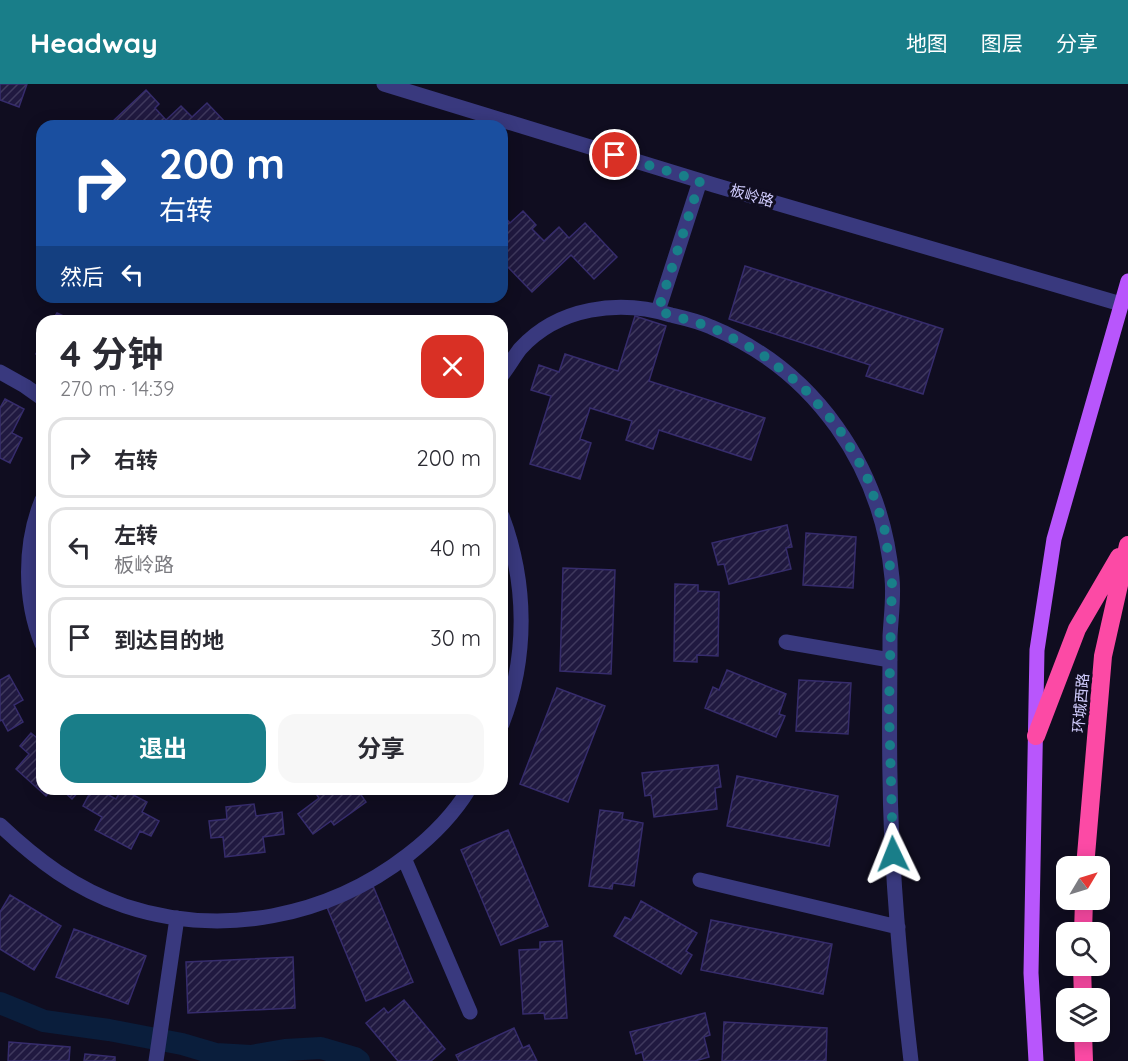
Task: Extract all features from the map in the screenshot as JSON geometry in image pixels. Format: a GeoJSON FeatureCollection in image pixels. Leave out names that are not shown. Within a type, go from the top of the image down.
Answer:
{"type":"FeatureCollection","features":[{"type":"Feature","properties":{"kind":"highway"},"geometry":{"type":"LineString","coordinates":[[1036,736],[1077,628],[1128,544]]}},
{"type":"Feature","properties":{"kind":"highway","name":"环城西路"},"geometry":{"type":"LineString","coordinates":[[1086,856],[1103,656],[1128,544]]}},
{"type":"Feature","properties":{"kind":"highway"},"geometry":{"type":"LineString","coordinates":[[1083,1042],[1084,1061]]}},
{"type":"Feature","properties":{"kind":"main road"},"geometry":{"type":"LineString","coordinates":[[1036,1061],[1031,973],[1036,650],[1054,539],[1128,280]]}},
{"type":"Feature","properties":{"kind":"street","name":"板岭路"},"geometry":{"type":"LineString","coordinates":[[384,84],[501,120]]}},
{"type":"Feature","properties":{"kind":"street","name":"板岭路"},"geometry":{"type":"LineString","coordinates":[[508,122],[700,181],[1121,304]]}},
{"type":"Feature","properties":{"kind":"street"},"geometry":{"type":"LineString","coordinates":[[658,311],[700,181]]}},
{"type":"Feature","properties":{"kind":"street"},"geometry":{"type":"LineString","coordinates":[[508,367],[521,349],[550,326],[584,310],[621,306],[658,311],[711,327],[759,352],[802,386],[838,427],[866,474],[884,526],[892,580],[890,781],[898,927],[911,1061]]}},
{"type":"Feature","properties":{"kind":"street"},"geometry":{"type":"LineString","coordinates":[[0,372],[36,394]]}},
{"type":"Feature","properties":{"kind":"street"},"geometry":{"type":"LineString","coordinates":[[36,523],[31,542],[29,573],[36,621]]}},
{"type":"Feature","properties":{"kind":"street"},"geometry":{"type":"LineString","coordinates":[[508,532],[521,594],[521,648],[508,709]]}},
{"type":"Feature","properties":{"kind":"street"},"geometry":{"type":"LineString","coordinates":[[786,642],[890,660]]}},
{"type":"Feature","properties":{"kind":"street"},"geometry":{"type":"LineString","coordinates":[[0,825],[29,853],[74,884],[124,906],[177,918],[231,921],[285,914],[337,898],[385,873],[428,839],[466,795]]}},
{"type":"Feature","properties":{"kind":"street"},"geometry":{"type":"LineString","coordinates":[[404,858],[470,1012]]}},
{"type":"Feature","properties":{"kind":"street"},"geometry":{"type":"LineString","coordinates":[[700,880],[898,927]]}},
{"type":"Feature","properties":{"kind":"street"},"geometry":{"type":"LineString","coordinates":[[156,1061],[177,918]]}},
{"type":"Feature","properties":{"kind":"building"},"geometry":{"type":"Polygon","coordinates":[[[0,84],[27,84],[19,107],[0,100],[0,84]]]}},
{"type":"Feature","properties":{"kind":"building"},"geometry":{"type":"Polygon","coordinates":[[[146,90],[159,104],[155,108],[166,120],[114,120],[146,90]]]}},
{"type":"Feature","properties":{"kind":"building"},"geometry":{"type":"Polygon","coordinates":[[[207,103],[223,120],[166,120],[181,106],[192,117],[207,103]]]}},
{"type":"Feature","properties":{"kind":"building"},"geometry":{"type":"Polygon","coordinates":[[[523,211],[536,225],[532,229],[544,241],[559,227],[569,238],[585,223],[617,257],[594,279],[571,255],[532,292],[508,267],[508,221],[510,223],[523,211]]]}},
{"type":"Feature","properties":{"kind":"building"},"geometry":{"type":"Polygon","coordinates":[[[745,266],[943,329],[923,394],[866,376],[870,365],[729,319],[745,266]]]}},
{"type":"Feature","properties":{"kind":"building"},"geometry":{"type":"Polygon","coordinates":[[[635,316],[666,326],[649,381],[765,418],[751,460],[659,430],[653,449],[626,440],[632,421],[590,408],[580,439],[591,443],[580,479],[530,464],[551,396],[531,390],[539,365],[559,372],[565,354],[618,371],[635,316]]]}},
{"type":"Feature","properties":{"kind":"building"},"geometry":{"type":"Polygon","coordinates":[[[5,399],[24,409],[12,433],[22,438],[10,463],[0,458],[0,408],[5,399]]]}},
{"type":"Feature","properties":{"kind":"building"},"geometry":{"type":"Polygon","coordinates":[[[787,525],[792,547],[786,548],[791,569],[729,584],[724,564],[718,565],[712,543],[787,525]]]}},
{"type":"Feature","properties":{"kind":"building"},"geometry":{"type":"Polygon","coordinates":[[[806,533],[856,537],[853,588],[803,585],[806,533]]]}},
{"type":"Feature","properties":{"kind":"building"},"geometry":{"type":"Polygon","coordinates":[[[563,568],[615,570],[611,674],[560,671],[563,568]]]}},
{"type":"Feature","properties":{"kind":"building"},"geometry":{"type":"Polygon","coordinates":[[[675,584],[698,585],[698,591],[719,592],[718,656],[697,655],[697,662],[674,661],[675,584]]]}},
{"type":"Feature","properties":{"kind":"building"},"geometry":{"type":"Polygon","coordinates":[[[727,670],[786,694],[779,714],[785,716],[776,737],[705,708],[713,687],[719,690],[727,670]]]}},
{"type":"Feature","properties":{"kind":"building"},"geometry":{"type":"Polygon","coordinates":[[[9,675],[23,700],[14,705],[23,722],[8,731],[2,720],[0,721],[0,680],[9,675]]]}},
{"type":"Feature","properties":{"kind":"building"},"geometry":{"type":"Polygon","coordinates":[[[799,680],[851,683],[848,734],[796,731],[799,680]]]}},
{"type":"Feature","properties":{"kind":"building"},"geometry":{"type":"Polygon","coordinates":[[[557,688],[605,706],[568,802],[520,784],[557,688]]]}},
{"type":"Feature","properties":{"kind":"building"},"geometry":{"type":"Polygon","coordinates":[[[31,733],[36,737],[36,787],[16,769],[29,754],[20,746],[31,733]]]}},
{"type":"Feature","properties":{"kind":"building"},"geometry":{"type":"Polygon","coordinates":[[[718,765],[721,787],[715,788],[717,809],[654,817],[651,795],[645,796],[642,773],[718,765]]]}},
{"type":"Feature","properties":{"kind":"building"},"geometry":{"type":"Polygon","coordinates":[[[737,776],[838,796],[829,846],[727,826],[737,776]]]}},
{"type":"Feature","properties":{"kind":"building"},"geometry":{"type":"Polygon","coordinates":[[[89,795],[108,795],[116,799],[118,795],[134,795],[147,802],[142,812],[159,821],[151,836],[140,831],[131,849],[95,830],[102,817],[83,806],[89,795]]]}},
{"type":"Feature","properties":{"kind":"building"},"geometry":{"type":"Polygon","coordinates":[[[317,795],[361,795],[366,802],[334,825],[331,821],[313,834],[298,814],[319,798],[317,795]]]}},
{"type":"Feature","properties":{"kind":"building"},"geometry":{"type":"Polygon","coordinates":[[[254,804],[256,816],[282,812],[284,834],[263,837],[265,852],[225,857],[223,837],[211,838],[209,821],[227,819],[226,807],[254,804]]]}},
{"type":"Feature","properties":{"kind":"building"},"geometry":{"type":"Polygon","coordinates":[[[600,810],[623,813],[622,819],[643,823],[634,886],[613,883],[612,889],[589,886],[600,810]]]}},
{"type":"Feature","properties":{"kind":"building"},"geometry":{"type":"Polygon","coordinates":[[[508,830],[548,926],[501,945],[461,850],[508,830]]]}},
{"type":"Feature","properties":{"kind":"building"},"geometry":{"type":"Polygon","coordinates":[[[373,886],[413,982],[366,1001],[326,905],[373,886]]]}},
{"type":"Feature","properties":{"kind":"building"},"geometry":{"type":"Polygon","coordinates":[[[10,895],[61,926],[34,970],[0,949],[0,912],[10,895]]]}},
{"type":"Feature","properties":{"kind":"building"},"geometry":{"type":"Polygon","coordinates":[[[641,901],[697,933],[686,951],[692,955],[681,974],[614,936],[625,917],[631,920],[641,901]]]}},
{"type":"Feature","properties":{"kind":"building"},"geometry":{"type":"Polygon","coordinates":[[[711,920],[832,944],[823,994],[701,970],[711,920]]]}},
{"type":"Feature","properties":{"kind":"building"},"geometry":{"type":"Polygon","coordinates":[[[74,929],[146,956],[128,1004],[56,977],[74,929]]]}},
{"type":"Feature","properties":{"kind":"building"},"geometry":{"type":"Polygon","coordinates":[[[562,941],[567,1018],[545,1019],[544,1013],[523,1014],[519,950],[540,949],[540,942],[562,941]]]}},
{"type":"Feature","properties":{"kind":"building"},"geometry":{"type":"Polygon","coordinates":[[[293,957],[295,1008],[188,1013],[186,962],[293,957]]]}},
{"type":"Feature","properties":{"kind":"building"},"geometry":{"type":"Polygon","coordinates":[[[404,1000],[445,1049],[431,1061],[398,1061],[366,1023],[384,1008],[388,1013],[404,1000]]]}},
{"type":"Feature","properties":{"kind":"building"},"geometry":{"type":"Polygon","coordinates":[[[705,1013],[710,1035],[704,1037],[709,1057],[695,1061],[644,1061],[642,1052],[636,1054],[630,1032],[705,1013]]]}},
{"type":"Feature","properties":{"kind":"building"},"geometry":{"type":"Polygon","coordinates":[[[724,1022],[827,1028],[826,1061],[722,1061],[724,1022]]]}},
{"type":"Feature","properties":{"kind":"building"},"geometry":{"type":"Polygon","coordinates":[[[514,1028],[523,1048],[529,1045],[537,1061],[459,1061],[456,1055],[514,1028]]]}},
{"type":"Feature","properties":{"kind":"building"},"geometry":{"type":"Polygon","coordinates":[[[9,1042],[70,1047],[69,1061],[8,1061],[9,1042]]]}},
{"type":"Feature","properties":{"kind":"building"},"geometry":{"type":"Polygon","coordinates":[[[85,1054],[115,1057],[115,1061],[84,1061],[85,1054]]]}},
{"type":"Feature","properties":{"kind":"waterway"},"geometry":{"type":"LineString","coordinates":[[0,1003],[44,1021],[109,1030],[182,1044],[216,1054],[251,1056],[285,1050],[321,1048],[359,1061]]}},
{"type":"Feature","properties":{"kind":"route"},"geometry":{"type":"LineString","coordinates":[[615,155],[700,181],[658,311],[711,327],[759,352],[802,386],[838,427],[866,474],[884,526],[892,580],[889,708],[893,854]]}}]}
